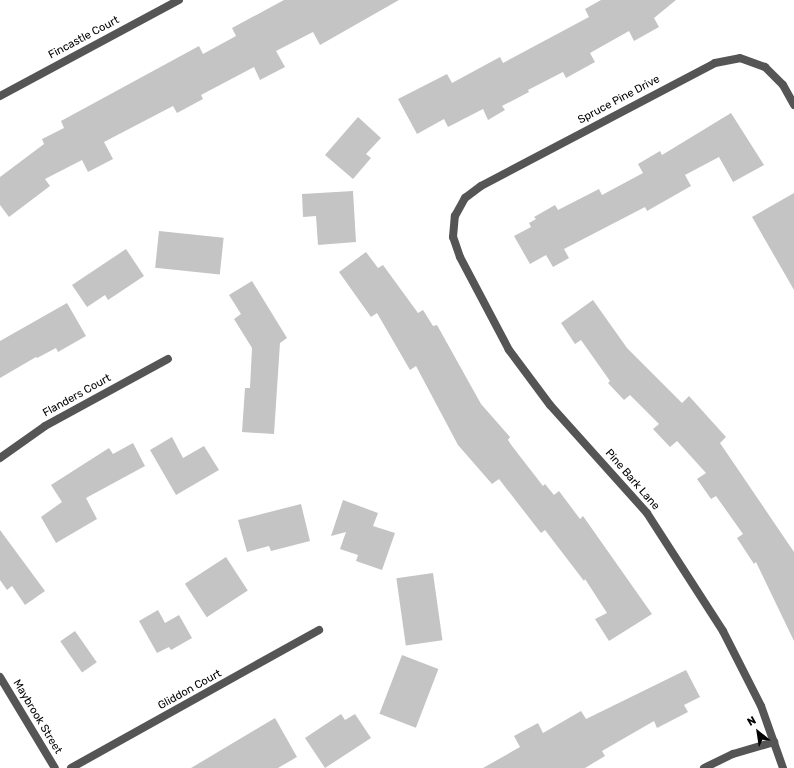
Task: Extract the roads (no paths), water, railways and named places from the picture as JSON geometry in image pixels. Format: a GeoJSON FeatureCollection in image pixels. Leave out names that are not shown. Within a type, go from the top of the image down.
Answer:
{"type":"FeatureCollection","features":[{"type":"Feature","properties":{"kind":"street","name":"Fincastle Court"},"geometry":{"type":"LineString","coordinates":[[0,96],[179,0]]}},
{"type":"Feature","properties":{"kind":"street","name":"Spruce Pine Drive"},"geometry":{"type":"LineString","coordinates":[[455,216],[465,198],[481,186],[715,63],[740,58],[765,66],[783,85],[794,105]]}},
{"type":"Feature","properties":{"kind":"street","name":"Pine Bark Lane"},"geometry":{"type":"LineString","coordinates":[[455,216],[453,237],[460,257],[509,350],[550,405],[647,513],[723,631],[761,706],[783,768]]}},
{"type":"Feature","properties":{"kind":"street","name":"Flanders Court"},"geometry":{"type":"LineString","coordinates":[[0,458],[45,426],[168,359]]}},
{"type":"Feature","properties":{"kind":"street","name":"Gliddon Court"},"geometry":{"type":"LineString","coordinates":[[72,768],[319,630]]}},
{"type":"Feature","properties":{"kind":"street","name":"Maybrook Street"},"geometry":{"type":"LineString","coordinates":[[0,677],[55,768]]}},
{"type":"Feature","properties":{"kind":"street"},"geometry":{"type":"LineString","coordinates":[[704,768],[733,754],[774,742]]}}]}
